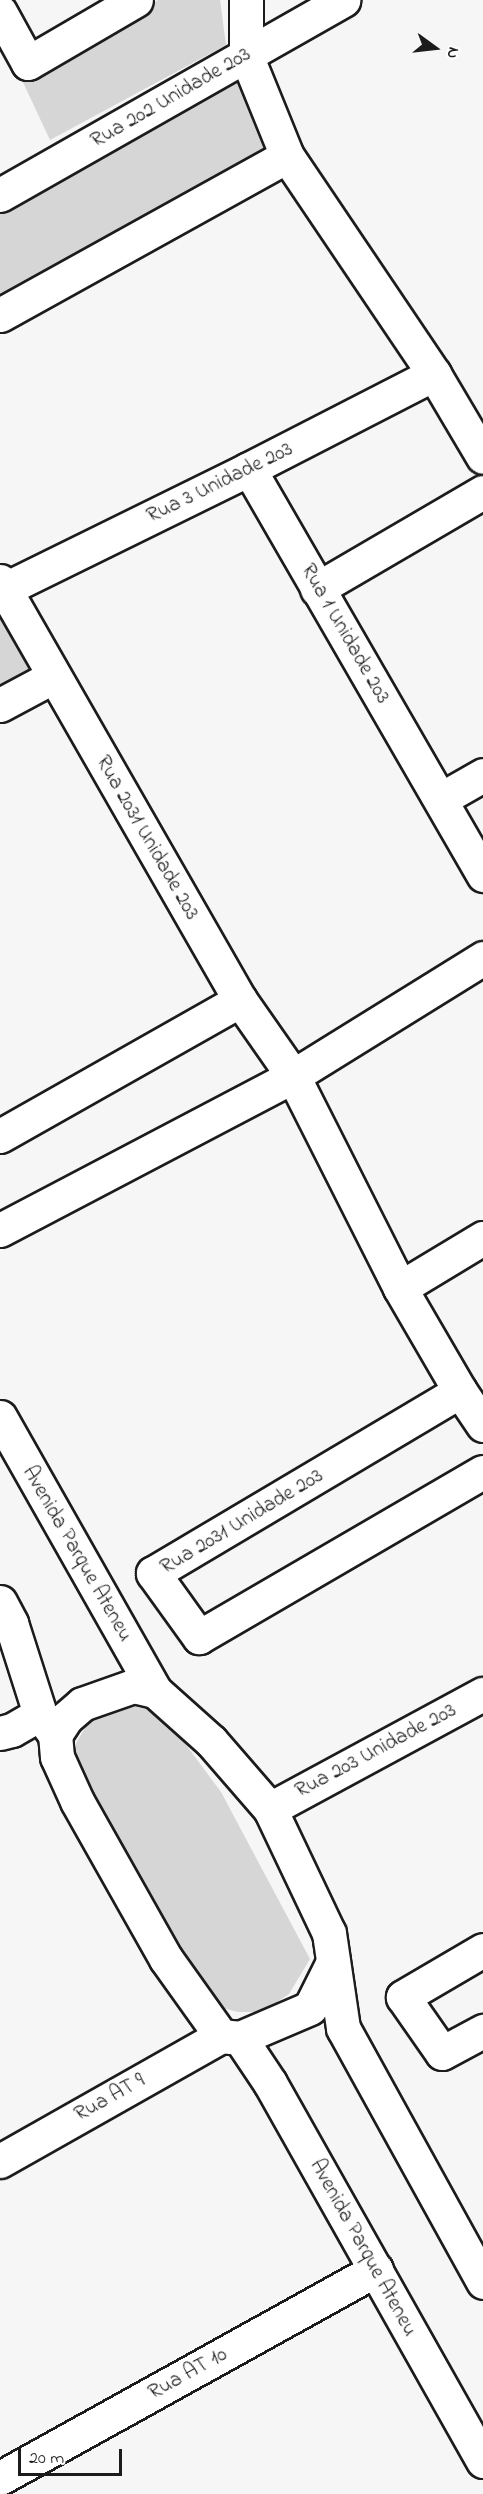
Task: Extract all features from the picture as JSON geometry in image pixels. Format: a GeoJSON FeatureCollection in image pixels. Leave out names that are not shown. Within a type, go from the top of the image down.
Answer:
{"type":"FeatureCollection","features":[{"type":"Feature","properties":{"kind":"street"},"geometry":{"type":"LineString","coordinates":[[0,12],[28,63],[136,0]]}},
{"type":"Feature","properties":{"kind":"street"},"geometry":{"type":"LineString","coordinates":[[246,0],[246,56],[287,156],[434,374],[483,457]]}},
{"type":"Feature","properties":{"kind":"street","name":"Rua 202 Unidade 203"},"geometry":{"type":"LineString","coordinates":[[0,195],[343,0]]}},
{"type":"Feature","properties":{"kind":"street"},"geometry":{"type":"LineString","coordinates":[[0,315],[287,156]]}},
{"type":"Feature","properties":{"kind":"street","name":"Rua 3 Unidade 203"},"geometry":{"type":"LineString","coordinates":[[3,585],[249,470],[434,374]]}},
{"type":"Feature","properties":{"kind":"street","name":"Rua 1 Unidade 203"},"geometry":{"type":"LineString","coordinates":[[249,470],[483,874]]}},
{"type":"Feature","properties":{"kind":"street"},"geometry":{"type":"LineString","coordinates":[[317,589],[483,492]]}},
{"type":"Feature","properties":{"kind":"street","name":"Rua 2031 Unidade 203"},"geometry":{"type":"LineString","coordinates":[[3,585],[240,1000],[293,1076],[400,1288],[460,1391],[483,1425]]}},
{"type":"Feature","properties":{"kind":"street"},"geometry":{"type":"LineString","coordinates":[[0,705],[54,676]]}},
{"type":"Feature","properties":{"kind":"street"},"geometry":{"type":"LineString","coordinates":[[441,799],[483,775]]}},
{"type":"Feature","properties":{"kind":"street"},"geometry":{"type":"LineString","coordinates":[[0,1230],[293,1076],[483,958]]}},
{"type":"Feature","properties":{"kind":"street"},"geometry":{"type":"LineString","coordinates":[[0,1136],[240,1000]]}},
{"type":"Feature","properties":{"kind":"street"},"geometry":{"type":"LineString","coordinates":[[400,1288],[483,1238]]}},
{"type":"Feature","properties":{"kind":"street","name":"Rua 2031 Unidade 203"},"geometry":{"type":"LineString","coordinates":[[460,1391],[153,1573],[200,1637],[483,1472]]}},
{"type":"Feature","properties":{"kind":"street","name":"Avenida Parque Ateneu"},"geometry":{"type":"LineString","coordinates":[[0,1417],[155,1691],[211,1741],[270,1809],[329,1933],[333,1962]]}},
{"type":"Feature","properties":{"kind":"street"},"geometry":{"type":"LineString","coordinates":[[0,1602],[11,1623],[48,1725]]}},
{"type":"Feature","properties":{"kind":"street"},"geometry":{"type":"LineString","coordinates":[[0,1733],[48,1725],[66,1718],[82,1704],[133,1686],[155,1691]]}},
{"type":"Feature","properties":{"kind":"street","name":"Rua 203 Unidade 203"},"geometry":{"type":"LineString","coordinates":[[270,1809],[483,1694]]}},
{"type":"Feature","properties":{"kind":"street","name":"Avenida Parque Ateneu"},"geometry":{"type":"LineString","coordinates":[[48,1725],[57,1757],[76,1801],[166,1959],[270,2083],[483,2461]]}},
{"type":"Feature","properties":{"kind":"street"},"geometry":{"type":"LineString","coordinates":[[483,1950],[403,1997],[442,2053],[483,2031]]}},
{"type":"Feature","properties":{"kind":"street"},"geometry":{"type":"LineString","coordinates":[[333,1962],[343,2028],[483,2282]]}},
{"type":"Feature","properties":{"kind":"street","name":"Rua AT 9"},"geometry":{"type":"LineString","coordinates":[[0,2160],[230,2037],[310,2008],[333,1962]]}},
{"type":"Feature","properties":{"kind":"street","name":"Rua AT 10"},"geometry":{"type":"LineString","coordinates":[[0,2478],[376,2270]]}},
{"type":"Feature","properties":{"kind":"shaded area"},"geometry":{"type":"Polygon","coordinates":[[[158,0],[220,0],[226,45],[50,140],[21,78],[158,0]]]}},
{"type":"Feature","properties":{"kind":"shaded area"},"geometry":{"type":"Polygon","coordinates":[[[235,71],[267,148],[0,301],[0,212],[235,71]]]}},
{"type":"Feature","properties":{"kind":"shaded area"},"geometry":{"type":"Polygon","coordinates":[[[0,609],[33,667],[0,685],[0,609]]]}},
{"type":"Feature","properties":{"kind":"shaded area"},"geometry":{"type":"Polygon","coordinates":[[[121,1704],[161,1711],[221,1792],[310,1959],[289,1994],[262,2012],[238,2012],[219,2007],[72,1772],[76,1743],[95,1712],[121,1704]]]}}]}
